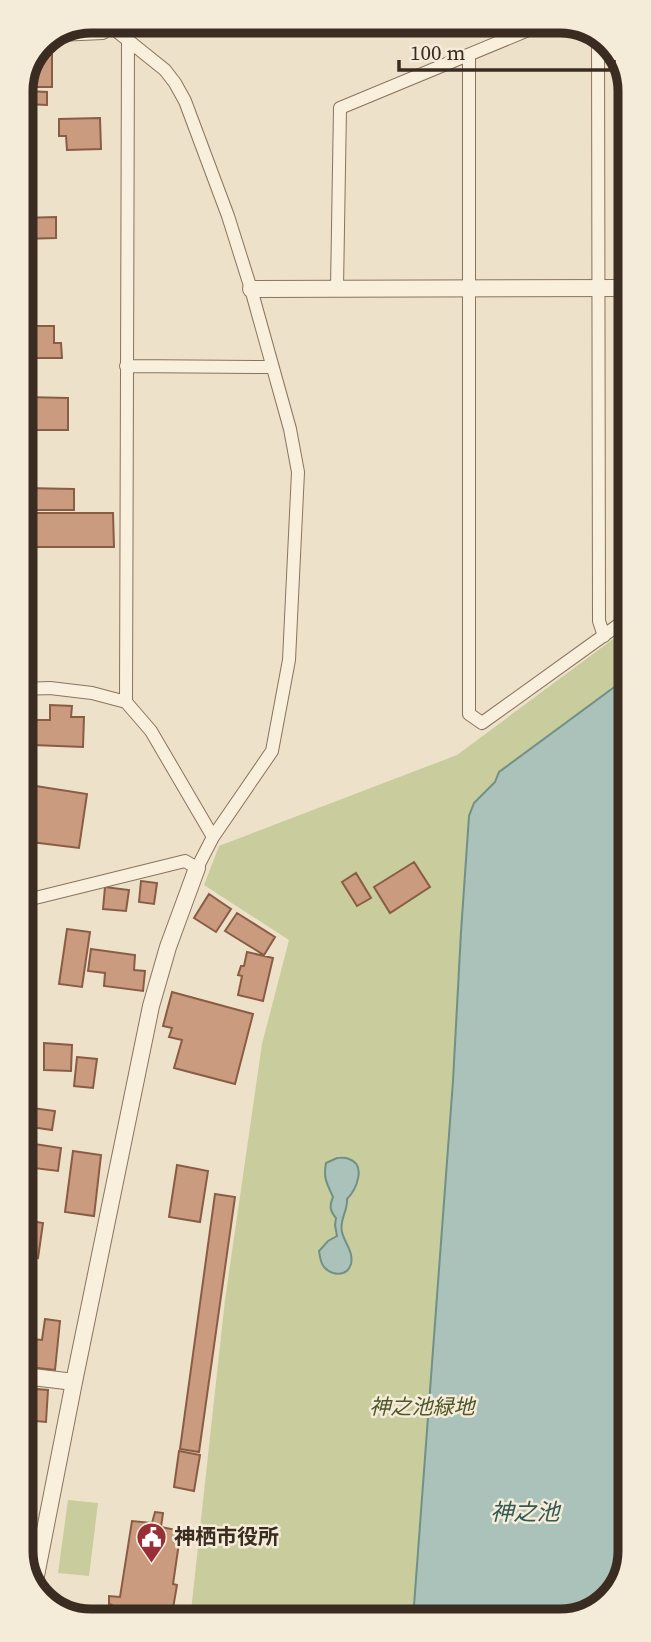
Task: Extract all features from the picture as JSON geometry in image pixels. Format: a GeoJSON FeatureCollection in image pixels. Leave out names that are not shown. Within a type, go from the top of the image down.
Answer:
{"type":"FeatureCollection","features":[{"type":"Feature","properties":{"kind":"street"},"geometry":{"type":"LineString","coordinates":[[80,34],[103,33]]}},
{"type":"Feature","properties":{"kind":"street"},"geometry":{"type":"LineString","coordinates":[[37,1571],[151,1006],[168,947],[197,868],[213,836],[272,751],[289,660],[298,472],[290,429],[228,216],[185,101],[165,71],[120,33]]}},
{"type":"Feature","properties":{"kind":"street"},"geometry":{"type":"LineString","coordinates":[[337,288],[340,108],[521,33]]}},
{"type":"Feature","properties":{"kind":"street"},"geometry":{"type":"LineString","coordinates":[[126,702],[128,41]]}},
{"type":"Feature","properties":{"kind":"street"},"geometry":{"type":"LineString","coordinates":[[598,48],[599,621],[604,636]]}},
{"type":"Feature","properties":{"kind":"street"},"geometry":{"type":"LineString","coordinates":[[469,55],[469,714],[482,723],[618,626]]}},
{"type":"Feature","properties":{"kind":"street"},"geometry":{"type":"LineString","coordinates":[[251,289],[618,288]]}},
{"type":"Feature","properties":{"kind":"street"},"geometry":{"type":"LineString","coordinates":[[126,366],[272,367]]}},
{"type":"Feature","properties":{"kind":"street"},"geometry":{"type":"LineString","coordinates":[[33,688],[92,693],[126,702],[151,731],[213,836]]}},
{"type":"Feature","properties":{"kind":"street"},"geometry":{"type":"LineString","coordinates":[[33,899],[185,861],[197,868]]}},
{"type":"Feature","properties":{"kind":"street"},"geometry":{"type":"LineString","coordinates":[[33,1377],[74,1382]]}},
{"type":"Feature","properties":{"kind":"green space","name":"神之池緑地"},"geometry":{"type":"Polygon","coordinates":[[[618,635],[618,1550],[615,1569],[608,1583],[595,1597],[578,1606],[559,1609],[191,1609],[225,1300],[262,1044],[289,940],[204,885],[219,846],[457,755],[618,635]]]}},
{"type":"Feature","properties":{"kind":"green space"},"geometry":{"type":"Polygon","coordinates":[[[68,1500],[98,1503],[89,1576],[58,1573],[68,1500]]]}},
{"type":"Feature","properties":{"kind":"water","name":"神之池"},"geometry":{"type":"Polygon","coordinates":[[[618,684],[617,1562],[603,1589],[595,1597],[578,1606],[559,1609],[414,1609],[453,1081],[469,816],[474,803],[495,782],[499,772],[618,684]]]}},
{"type":"Feature","properties":{"kind":"water"},"geometry":{"type":"Polygon","coordinates":[[[337,1158],[354,1162],[359,1172],[354,1190],[347,1199],[341,1228],[351,1255],[351,1264],[346,1271],[339,1274],[324,1267],[319,1251],[337,1236],[336,1218],[331,1208],[333,1197],[325,1173],[326,1163],[337,1158]]]}},
{"type":"Feature","properties":{"kind":"building"},"geometry":{"type":"Polygon","coordinates":[[[46,55],[52,55],[52,87],[33,87],[39,66],[46,55]]]}},
{"type":"Feature","properties":{"kind":"building"},"geometry":{"type":"Polygon","coordinates":[[[33,91],[47,92],[47,105],[33,104],[33,91]]]}},
{"type":"Feature","properties":{"kind":"building"},"geometry":{"type":"Polygon","coordinates":[[[100,118],[101,149],[67,150],[66,136],[59,136],[59,119],[100,118]]]}},
{"type":"Feature","properties":{"kind":"building"},"geometry":{"type":"Polygon","coordinates":[[[56,217],[56,238],[33,239],[33,218],[56,217]]]}},
{"type":"Feature","properties":{"kind":"building"},"geometry":{"type":"Polygon","coordinates":[[[33,326],[54,326],[54,343],[61,343],[62,358],[33,358],[33,326]]]}},
{"type":"Feature","properties":{"kind":"building"},"geometry":{"type":"Polygon","coordinates":[[[33,397],[68,398],[68,430],[33,430],[33,397]]]}},
{"type":"Feature","properties":{"kind":"building"},"geometry":{"type":"Polygon","coordinates":[[[33,488],[74,489],[74,510],[33,510],[33,488]]]}},
{"type":"Feature","properties":{"kind":"building"},"geometry":{"type":"Polygon","coordinates":[[[33,513],[113,513],[114,547],[33,547],[33,513]]]}},
{"type":"Feature","properties":{"kind":"building"},"geometry":{"type":"Polygon","coordinates":[[[50,705],[72,706],[71,717],[84,717],[83,747],[33,745],[34,720],[50,720],[50,705]]]}},
{"type":"Feature","properties":{"kind":"building"},"geometry":{"type":"Polygon","coordinates":[[[33,786],[87,794],[79,848],[33,842],[33,786]]]}},
{"type":"Feature","properties":{"kind":"building"},"geometry":{"type":"Polygon","coordinates":[[[414,862],[430,887],[390,913],[374,887],[414,862]]]}},
{"type":"Feature","properties":{"kind":"building"},"geometry":{"type":"Polygon","coordinates":[[[356,873],[371,898],[357,906],[342,882],[356,873]]]}},
{"type":"Feature","properties":{"kind":"building"},"geometry":{"type":"Polygon","coordinates":[[[141,881],[157,883],[154,904],[139,902],[141,881]]]}},
{"type":"Feature","properties":{"kind":"building"},"geometry":{"type":"Polygon","coordinates":[[[105,887],[129,890],[126,911],[103,909],[105,887]]]}},
{"type":"Feature","properties":{"kind":"building"},"geometry":{"type":"Polygon","coordinates":[[[209,894],[231,909],[216,932],[194,918],[209,894]]]}},
{"type":"Feature","properties":{"kind":"building"},"geometry":{"type":"Polygon","coordinates":[[[237,913],[275,937],[264,955],[225,931],[237,913]]]}},
{"type":"Feature","properties":{"kind":"building"},"geometry":{"type":"Polygon","coordinates":[[[67,929],[90,932],[82,987],[59,984],[67,929]]]}},
{"type":"Feature","properties":{"kind":"building"},"geometry":{"type":"Polygon","coordinates":[[[91,949],[135,955],[134,970],[145,971],[143,991],[104,986],[105,973],[88,971],[91,949]]]}},
{"type":"Feature","properties":{"kind":"building"},"geometry":{"type":"Polygon","coordinates":[[[247,952],[273,958],[263,1001],[238,995],[242,976],[238,975],[241,966],[244,966],[247,952]]]}},
{"type":"Feature","properties":{"kind":"building"},"geometry":{"type":"Polygon","coordinates":[[[172,992],[253,1014],[235,1084],[174,1068],[182,1040],[169,1037],[172,1028],[163,1026],[172,992]]]}},
{"type":"Feature","properties":{"kind":"building"},"geometry":{"type":"Polygon","coordinates":[[[44,1043],[72,1045],[71,1071],[44,1070],[44,1043]]]}},
{"type":"Feature","properties":{"kind":"building"},"geometry":{"type":"Polygon","coordinates":[[[77,1057],[97,1059],[93,1088],[74,1086],[77,1057]]]}},
{"type":"Feature","properties":{"kind":"building"},"geometry":{"type":"Polygon","coordinates":[[[33,1108],[55,1111],[52,1130],[33,1127],[33,1108]]]}},
{"type":"Feature","properties":{"kind":"building"},"geometry":{"type":"Polygon","coordinates":[[[33,1144],[61,1148],[58,1171],[33,1168],[33,1144]]]}},
{"type":"Feature","properties":{"kind":"building"},"geometry":{"type":"Polygon","coordinates":[[[73,1151],[101,1155],[94,1216],[65,1212],[73,1151]]]}},
{"type":"Feature","properties":{"kind":"building"},"geometry":{"type":"Polygon","coordinates":[[[177,1165],[208,1171],[200,1222],[169,1217],[177,1165]]]}},
{"type":"Feature","properties":{"kind":"building"},"geometry":{"type":"Polygon","coordinates":[[[215,1194],[235,1197],[199,1452],[180,1449],[215,1194]]]}},
{"type":"Feature","properties":{"kind":"building"},"geometry":{"type":"Polygon","coordinates":[[[33,1221],[43,1223],[38,1258],[33,1257],[33,1221]]]}},
{"type":"Feature","properties":{"kind":"building"},"geometry":{"type":"Polygon","coordinates":[[[45,1319],[60,1321],[55,1370],[33,1367],[33,1339],[42,1340],[45,1319]]]}},
{"type":"Feature","properties":{"kind":"building"},"geometry":{"type":"Polygon","coordinates":[[[33,1389],[48,1390],[46,1422],[33,1421],[33,1389]]]}},
{"type":"Feature","properties":{"kind":"building"},"geometry":{"type":"Polygon","coordinates":[[[179,1451],[200,1455],[194,1491],[174,1487],[179,1451]]]}},
{"type":"Feature","properties":{"kind":"building","name":"神栖市役所"},"geometry":{"type":"Polygon","coordinates":[[[155,1512],[163,1513],[161,1527],[176,1530],[174,1542],[179,1543],[173,1584],[177,1585],[173,1609],[112,1609],[109,1596],[120,1597],[132,1521],[152,1523],[155,1512]]]}},
{"type":"Feature","properties":{"kind":"place","name":"神栖市役所"},"geometry":{"type":"Point","coordinates":[151,1564]}}]}
